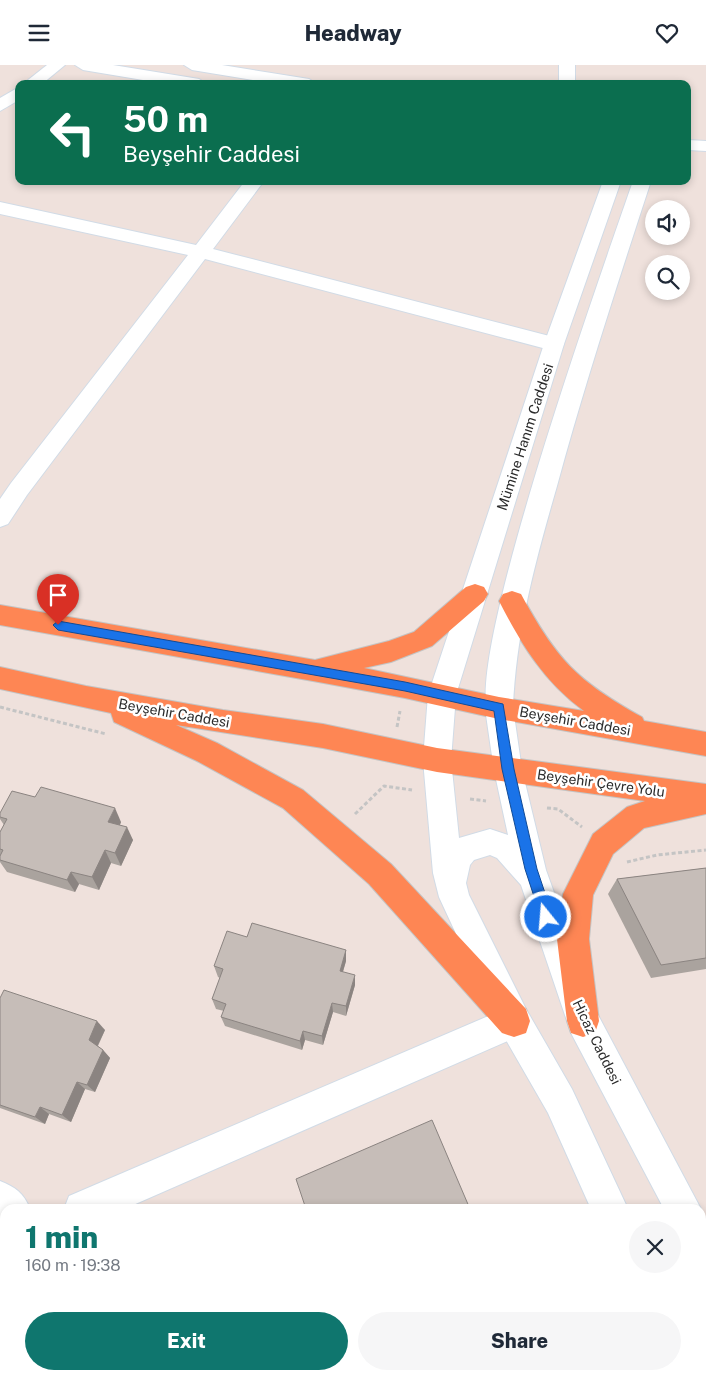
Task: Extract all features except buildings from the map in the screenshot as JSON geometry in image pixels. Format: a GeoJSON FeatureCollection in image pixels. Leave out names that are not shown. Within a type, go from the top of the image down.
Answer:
{"type":"FeatureCollection","features":[{"type":"Feature","properties":{"kind":"highway"},"geometry":{"type":"LineString","coordinates":[[313,670],[390,651],[423,639],[475,594]]}},
{"type":"Feature","properties":{"kind":"highway"},"geometry":{"type":"LineString","coordinates":[[512,601],[536,647],[560,677],[589,701],[648,734],[706,744]]}},
{"type":"Feature","properties":{"kind":"highway","name":"Beyşehir Caddesi"},"geometry":{"type":"LineString","coordinates":[[0,615],[313,670],[405,687],[499,708],[648,734]]}},
{"type":"Feature","properties":{"kind":"highway","name":"Beyşehir Caddesi"},"geometry":{"type":"LineString","coordinates":[[0,678],[86,697],[393,749],[437,760]]}},
{"type":"Feature","properties":{"kind":"highway"},"geometry":{"type":"LineString","coordinates":[[86,697],[225,761],[293,799],[380,874],[514,1021]]}},
{"type":"Feature","properties":{"kind":"highway","name":"Beyşehir Çevre Yolu"},"geometry":{"type":"LineString","coordinates":[[437,760],[706,797]]}},
{"type":"Feature","properties":{"kind":"highway"},"geometry":{"type":"LineString","coordinates":[[583,1021],[573,939],[578,893],[603,844],[637,816],[706,803]]}},
{"type":"Feature","properties":{"kind":"street"},"geometry":{"type":"LineString","coordinates":[[36,80],[57,65]]}},
{"type":"Feature","properties":{"kind":"street"},"geometry":{"type":"LineString","coordinates":[[83,65],[175,80]]}},
{"type":"Feature","properties":{"kind":"street"},"geometry":{"type":"LineString","coordinates":[[192,65],[284,80]]}},
{"type":"Feature","properties":{"kind":"street"},"geometry":{"type":"LineString","coordinates":[[567,80],[568,65]]}},
{"type":"Feature","properties":{"kind":"street"},"geometry":{"type":"LineString","coordinates":[[0,106],[15,95]]}},
{"type":"Feature","properties":{"kind":"street"},"geometry":{"type":"LineString","coordinates":[[691,145],[706,146]]}},
{"type":"Feature","properties":{"kind":"street"},"geometry":{"type":"LineString","coordinates":[[0,519],[19,489],[252,185]]}},
{"type":"Feature","properties":{"kind":"street","name":"Mümine Hanım Caddesi"},"geometry":{"type":"LineString","coordinates":[[442,695],[554,344],[611,185]]}},
{"type":"Feature","properties":{"kind":"street"},"geometry":{"type":"LineString","coordinates":[[512,601],[555,451],[641,185]]}},
{"type":"Feature","properties":{"kind":"street"},"geometry":{"type":"LineString","coordinates":[[0,208],[200,252],[554,344]]}},
{"type":"Feature","properties":{"kind":"street","name":"Hicaz Caddesi"},"geometry":{"type":"LineString","coordinates":[[512,601],[500,679],[499,708],[508,769],[534,878],[583,1021],[680,1204]]}},
{"type":"Feature","properties":{"kind":"street"},"geometry":{"type":"LineString","coordinates":[[442,695],[437,760],[439,795],[454,897],[514,1021],[560,1101],[608,1204]]}},
{"type":"Feature","properties":{"kind":"street"},"geometry":{"type":"LineString","coordinates":[[451,882],[458,859],[465,849],[490,842],[507,848],[534,878]]}},
{"type":"Feature","properties":{"kind":"street"},"geometry":{"type":"LineString","coordinates":[[93,1204],[514,1021]]}},
{"type":"Feature","properties":{"kind":"path"},"geometry":{"type":"LineString","coordinates":[[333,834],[384,786],[405,687]]}},
{"type":"Feature","properties":{"kind":"path"},"geometry":{"type":"LineString","coordinates":[[0,707],[97,730],[115,737]]}},
{"type":"Feature","properties":{"kind":"path"},"geometry":{"type":"LineString","coordinates":[[384,786],[518,806],[558,809],[603,844],[618,864],[657,855],[706,850]]}},
{"type":"Feature","properties":{"kind":"route"},"geometry":{"type":"LineString","coordinates":[[58,625],[405,687],[499,708],[508,769],[531,869],[546,917]]}}]}
